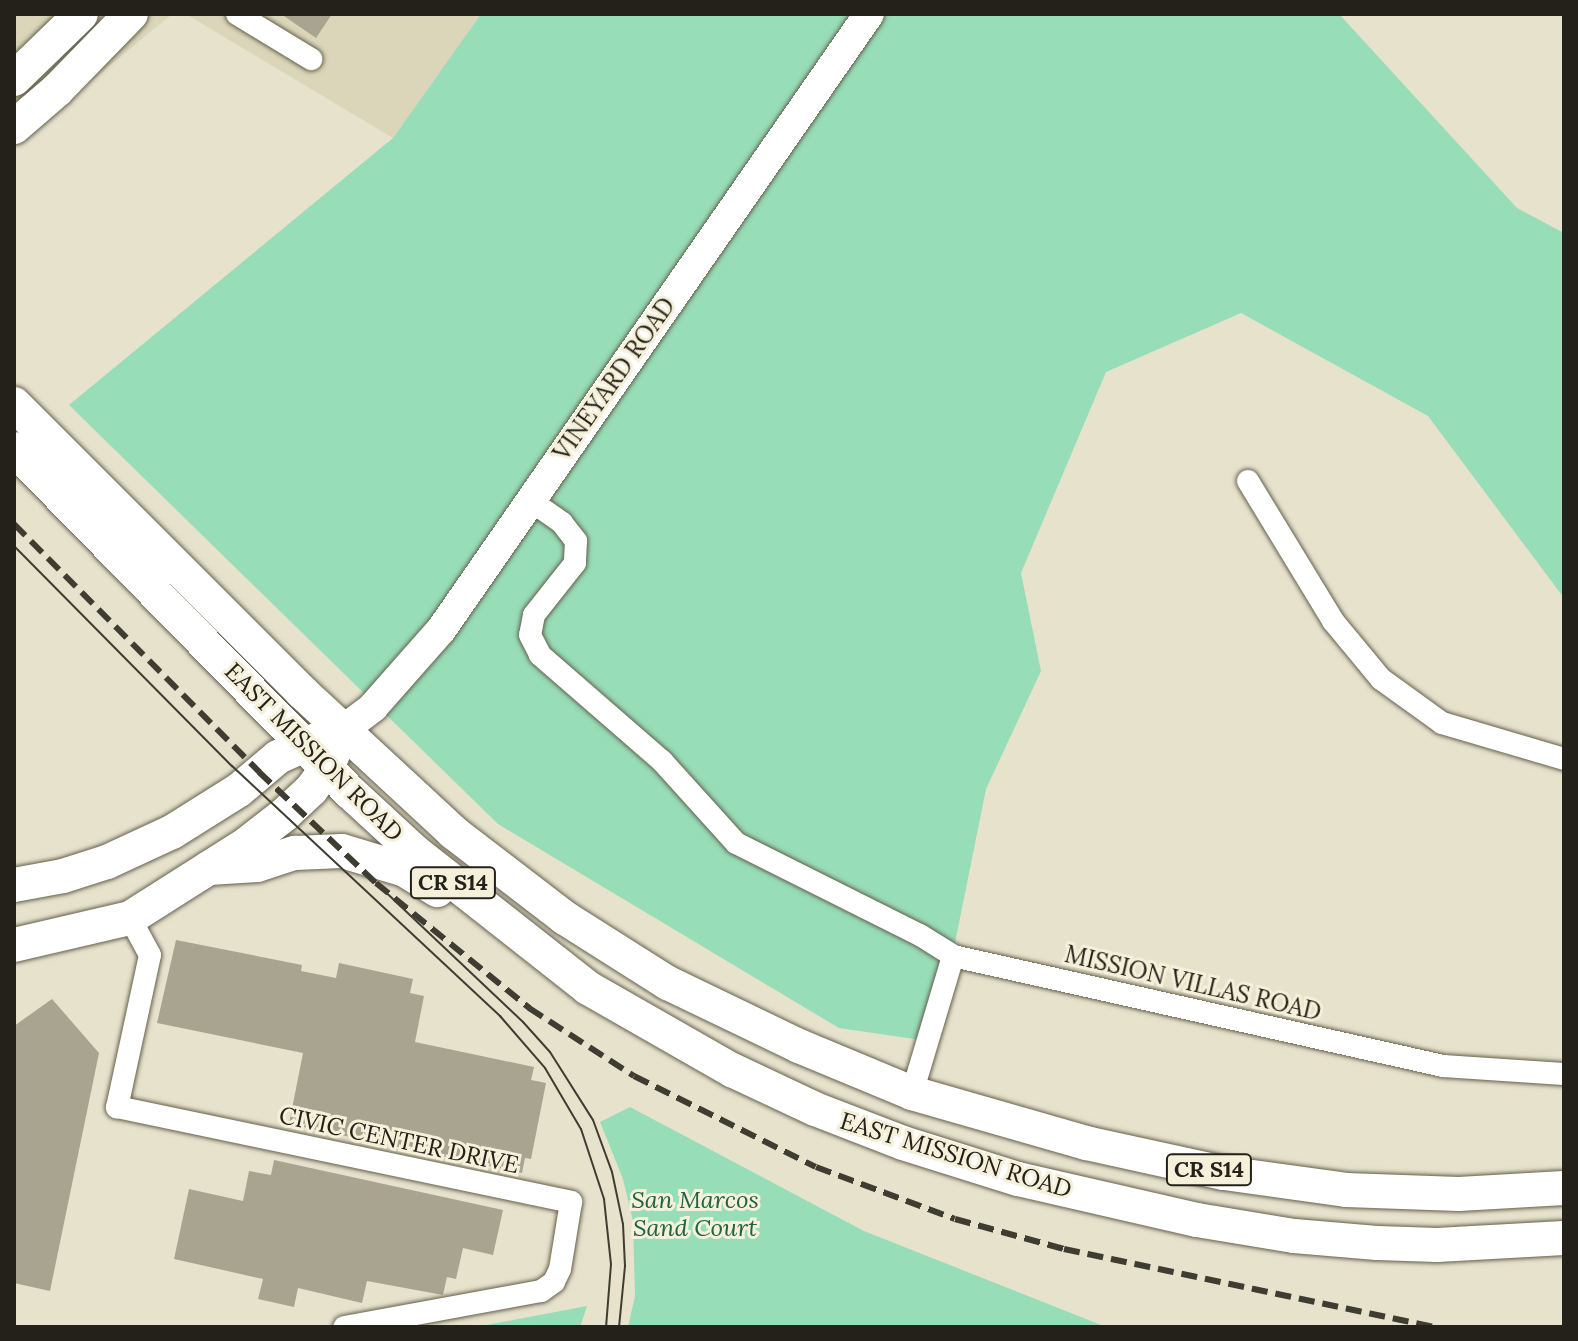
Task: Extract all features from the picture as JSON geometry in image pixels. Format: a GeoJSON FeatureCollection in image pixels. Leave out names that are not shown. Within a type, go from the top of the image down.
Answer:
{"type":"FeatureCollection","features":[{"type":"Feature","properties":{"kind":"main road"},"geometry":{"type":"LineString","coordinates":[[14,79],[81,14]]}},
{"type":"Feature","properties":{"kind":"main road"},"geometry":{"type":"LineString","coordinates":[[14,127],[61,86],[131,14]]}},
{"type":"Feature","properties":{"kind":"main road","name":"VINEYARD ROAD"},"geometry":{"type":"LineString","coordinates":[[343,730],[373,707],[441,630],[869,14]]}},
{"type":"Feature","properties":{"kind":"main road","name":"EAST MISSION ROAD"},"geometry":{"type":"LineString","coordinates":[[14,404],[343,730],[453,832],[516,882],[615,951],[668,983],[912,1093],[1071,1140],[1286,1183],[1403,1193],[1564,1188]]}},
{"type":"Feature","properties":{"kind":"main road","name":"EAST MISSION ROAD"},"geometry":{"type":"LineString","coordinates":[[14,449],[327,768],[414,851],[588,988],[673,1039],[815,1109],[903,1143],[1018,1179],[1197,1220],[1294,1236],[1437,1245],[1564,1238]]}},
{"type":"Feature","properties":{"kind":"main road"},"geometry":{"type":"LineString","coordinates":[[14,885],[63,876],[107,862],[172,832],[239,790],[278,757],[304,743],[343,730]]}},
{"type":"Feature","properties":{"kind":"main road"},"geometry":{"type":"LineString","coordinates":[[14,945],[130,918],[209,868],[284,815],[327,768],[343,730]]}},
{"type":"Feature","properties":{"kind":"main road"},"geometry":{"type":"LineString","coordinates":[[209,868],[257,865],[295,853],[342,851],[382,861],[433,887],[475,921],[588,988]]}},
{"type":"Feature","properties":{"kind":"street"},"geometry":{"type":"LineString","coordinates":[[237,14],[311,59]]}},
{"type":"Feature","properties":{"kind":"street"},"geometry":{"type":"LineString","coordinates":[[1248,481],[1333,621],[1381,679],[1442,723],[1564,759]]}},
{"type":"Feature","properties":{"kind":"street","name":"MISSION VILLAS ROAD"},"geometry":{"type":"LineString","coordinates":[[531,501],[562,523],[576,541],[575,563],[534,615],[530,635],[540,655],[662,761],[736,843],[920,935],[953,956],[1443,1066],[1564,1074]]}},
{"type":"Feature","properties":{"kind":"street","name":"CIVIC CENTER DRIVE"},"geometry":{"type":"LineString","coordinates":[[130,918],[150,955],[117,1107],[571,1202],[560,1269],[554,1282],[541,1291],[344,1327]]}},
{"type":"Feature","properties":{"kind":"street"},"geometry":{"type":"LineString","coordinates":[[912,1093],[953,956]]}},
{"type":"Feature","properties":{"kind":"shaded area"},"geometry":{"type":"Polygon","coordinates":[[[14,14],[172,14],[14,145],[14,14]]]}},
{"type":"Feature","properties":{"kind":"shaded area"},"geometry":{"type":"Polygon","coordinates":[[[186,14],[481,14],[393,138],[186,14]]]}},
{"type":"Feature","properties":{"kind":"green space"},"geometry":{"type":"Polygon","coordinates":[[[481,14],[1339,14],[1517,208],[1564,233],[1564,598],[1428,416],[1241,313],[1106,372],[1021,573],[1041,671],[986,789],[935,1042],[839,1028],[498,824],[69,405],[393,138],[481,14]]]}},
{"type":"Feature","properties":{"kind":"green space","name":"San Marcos Sand Court"},"geometry":{"type":"Polygon","coordinates":[[[630,1107],[864,1231],[1106,1327],[628,1327],[635,1296],[633,1221],[623,1179],[600,1122],[630,1107]]]}},
{"type":"Feature","properties":{"kind":"green space"},"geometry":{"type":"Polygon","coordinates":[[[587,1306],[580,1327],[476,1327],[587,1306]]]}},
{"type":"Feature","properties":{"kind":"building"},"geometry":{"type":"Polygon","coordinates":[[[281,14],[332,14],[316,38],[281,14]]]}},
{"type":"Feature","properties":{"kind":"building"},"geometry":{"type":"Polygon","coordinates":[[[176,940],[302,965],[301,971],[336,978],[339,963],[413,979],[410,993],[424,996],[415,1042],[534,1067],[531,1080],[546,1083],[531,1159],[525,1158],[522,1173],[289,1124],[303,1053],[157,1023],[176,940]]]}},
{"type":"Feature","properties":{"kind":"building"},"geometry":{"type":"Polygon","coordinates":[[[52,999],[99,1053],[50,1291],[14,1283],[14,1026],[52,999]]]}},
{"type":"Feature","properties":{"kind":"building"},"geometry":{"type":"Polygon","coordinates":[[[274,1160],[503,1210],[493,1255],[463,1248],[456,1279],[447,1277],[443,1295],[367,1281],[362,1303],[298,1288],[294,1307],[258,1299],[263,1279],[174,1259],[189,1189],[243,1201],[249,1171],[271,1175],[274,1160]]]}},
{"type":"Feature","properties":{"kind":"tram line"},"geometry":{"type":"LineString","coordinates":[[14,546],[232,766],[500,1016],[545,1068],[581,1129],[604,1199],[611,1264],[606,1327]]}},
{"type":"Feature","properties":{"kind":"tram line"},"geometry":{"type":"LineString","coordinates":[[376,883],[523,1022],[550,1052],[593,1120],[612,1172],[623,1224],[625,1266],[619,1327]]}},
{"type":"Feature","properties":{"kind":"railway"},"geometry":{"type":"LineString","coordinates":[[14,524],[259,772],[376,883],[529,1008],[634,1076],[816,1167],[955,1219],[1064,1249],[1433,1327]]}}]}
